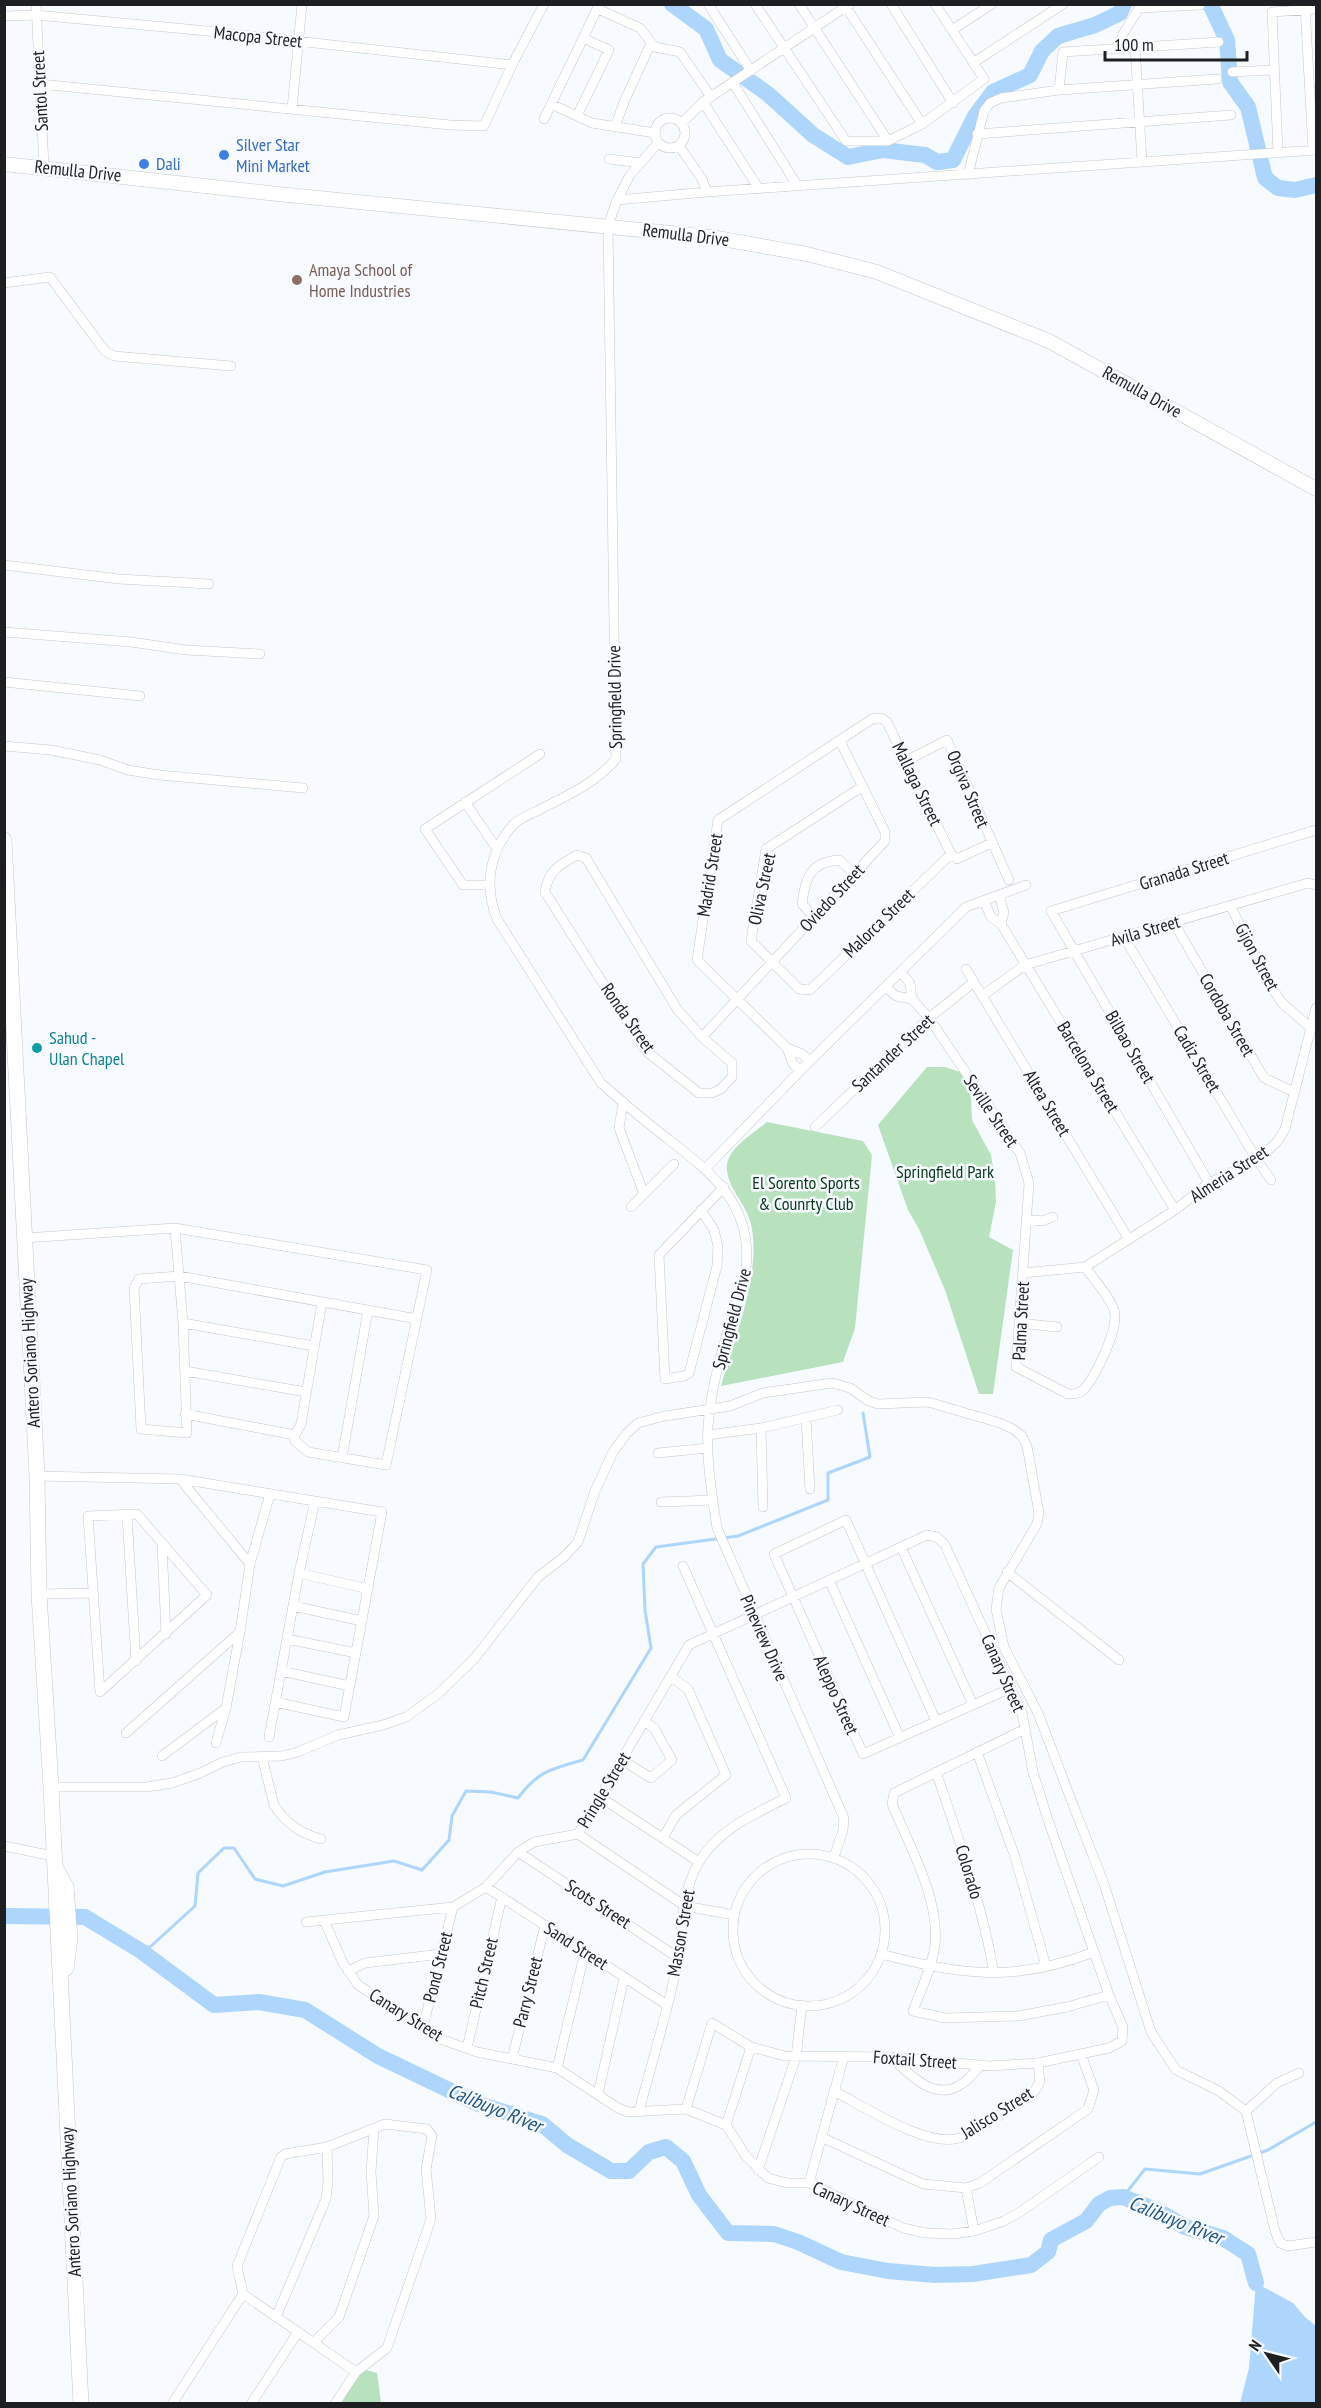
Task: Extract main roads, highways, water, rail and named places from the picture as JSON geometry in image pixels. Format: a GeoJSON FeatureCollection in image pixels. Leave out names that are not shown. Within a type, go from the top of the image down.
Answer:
{"type":"FeatureCollection","features":[{"type":"Feature","properties":{"kind":"main road","name":"Remulla Drive"},"geometry":{"type":"LineString","coordinates":[[4,164],[278,194],[608,226],[722,239],[807,254],[877,272],[1049,341],[1317,489]]}},
{"type":"Feature","properties":{"kind":"main road","name":"Antero Soriano Highway"},"geometry":{"type":"LineString","coordinates":[[4,840],[7,941],[37,1476],[39,1594],[51,1787],[53,1860],[60,1942],[81,2403]]}},
{"type":"Feature","properties":{"kind":"water"},"geometry":{"type":"Polygon","coordinates":[[[1256,2283],[1293,2303],[1316,2326],[1316,2403],[1240,2403],[1249,2368],[1256,2283]]]}},
{"type":"Feature","properties":{"kind":"waterway"},"geometry":{"type":"LineString","coordinates":[[672,4],[706,29],[720,60],[768,94],[813,135],[848,157],[883,150],[925,155],[937,162],[953,160],[975,116],[993,92],[1030,75],[1042,51],[1058,36],[1095,25],[1120,13],[1124,4]]}},
{"type":"Feature","properties":{"kind":"waterway"},"geometry":{"type":"LineString","coordinates":[[1210,4],[1227,40],[1230,82],[1248,107],[1265,178],[1278,188],[1295,190],[1316,185]]}},
{"type":"Feature","properties":{"kind":"waterway"},"geometry":{"type":"LineString","coordinates":[[133,1947],[150,1947],[195,1906],[198,1873],[224,1848],[234,1848],[255,1879],[283,1886],[325,1872],[394,1861],[422,1870],[449,1840],[452,1816],[466,1791],[491,1792],[518,1798],[539,1776],[583,1760],[651,1648],[645,1610],[643,1564],[656,1547],[738,1536],[828,1500],[828,1473],[870,1457],[863,1413]]}},
{"type":"Feature","properties":{"kind":"waterway","name":"Calibuyo River"},"geometry":{"type":"LineString","coordinates":[[4,1916],[85,1917],[141,1951],[214,2005],[259,2002],[305,2010],[378,2056],[476,2103],[542,2124],[567,2145],[611,2171],[629,2171],[649,2152],[666,2147],[683,2161],[699,2195],[728,2233],[774,2234],[798,2242],[841,2262],[888,2271],[935,2275],[973,2274],[1031,2265],[1048,2252],[1051,2240],[1086,2221],[1099,2204],[1110,2198],[1123,2197],[1158,2211],[1185,2227],[1223,2238],[1248,2254],[1256,2283]]}},
{"type":"Feature","properties":{"kind":"waterway"},"geometry":{"type":"LineString","coordinates":[[1123,2197],[1145,2169],[1200,2174],[1268,2150],[1316,2122]]}},
{"type":"Feature","properties":{"kind":"place","name":"Silver Star Mini Market"},"geometry":{"type":"Point","coordinates":[224,155]}},
{"type":"Feature","properties":{"kind":"place","name":"Dali"},"geometry":{"type":"Point","coordinates":[144,164]}},
{"type":"Feature","properties":{"kind":"place","name":"Amaya School of Home Industries"},"geometry":{"type":"Point","coordinates":[297,280]}},
{"type":"Feature","properties":{"kind":"place","name":"Sahud - Ulan Chapel"},"geometry":{"type":"Point","coordinates":[37,1048]}},
{"type":"Feature","properties":{"kind":"park label","name":"Springfield Park"},"geometry":{"type":"Point","coordinates":[945,1172]}},
{"type":"Feature","properties":{"kind":"park label","name":"El Sorento Sports & Counrty Club"},"geometry":{"type":"Point","coordinates":[806,1193]}}]}
